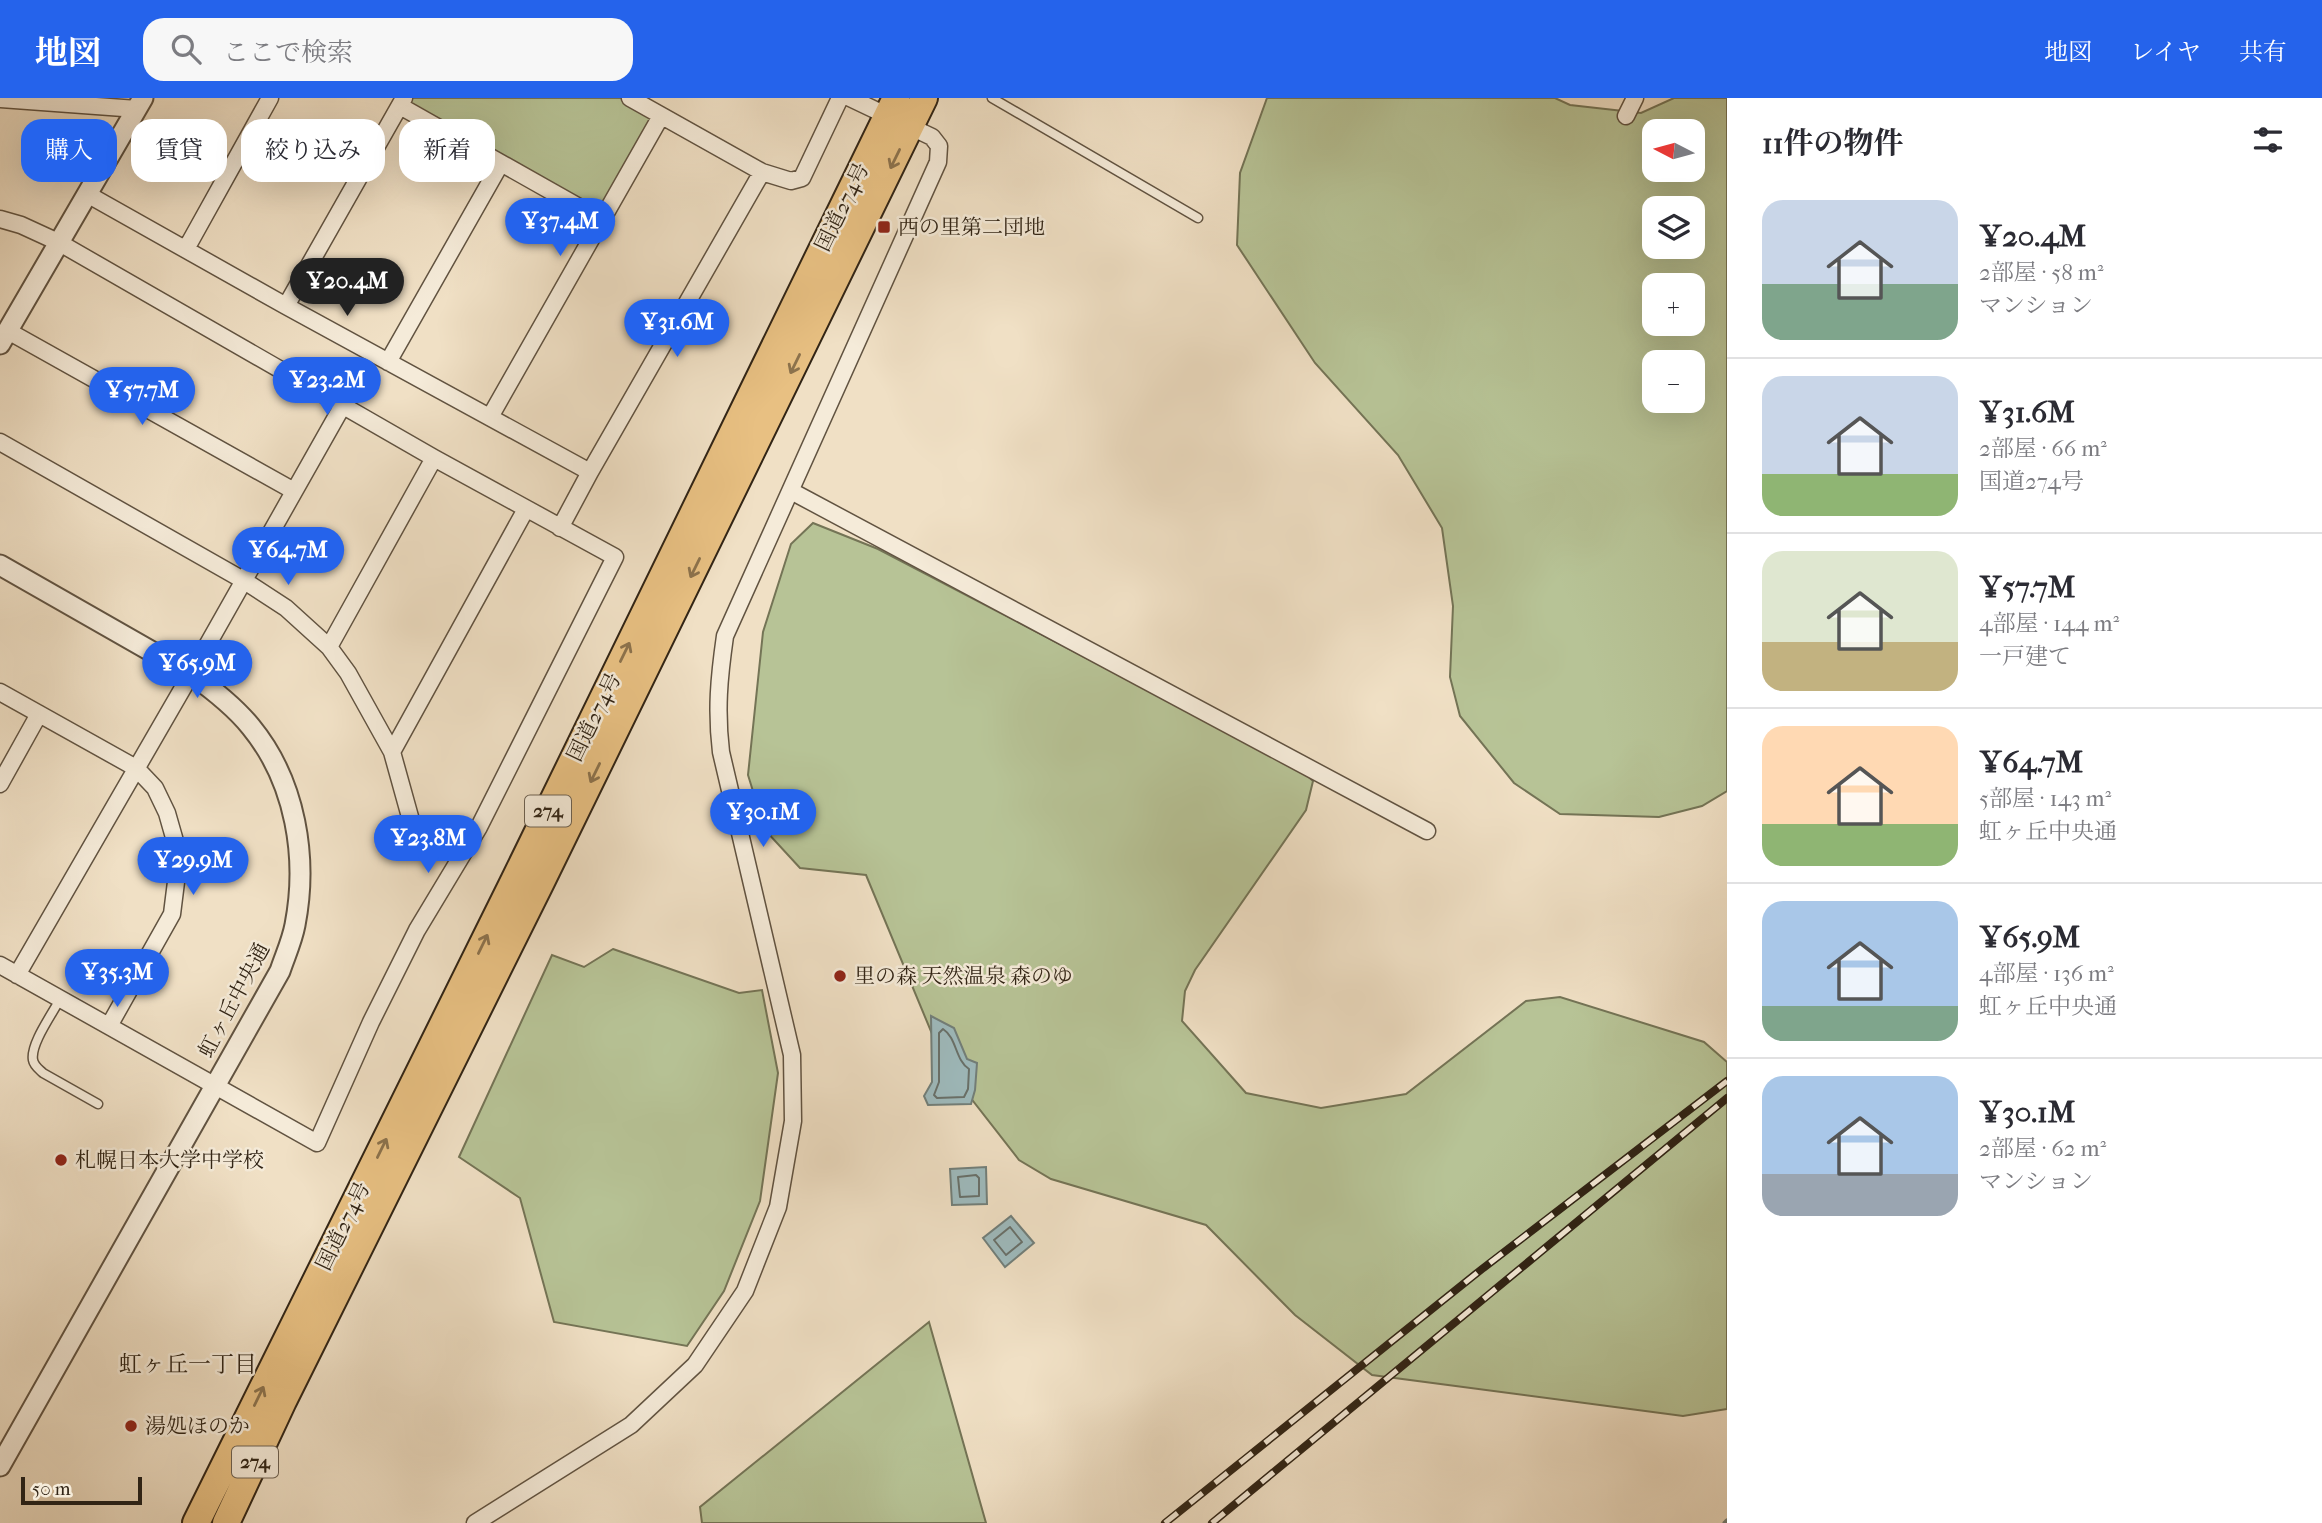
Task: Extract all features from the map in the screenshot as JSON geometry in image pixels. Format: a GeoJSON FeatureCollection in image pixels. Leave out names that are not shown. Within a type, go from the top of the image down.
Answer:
{"type":"FeatureCollection","features":[{"type":"Feature","properties":{"kind":"highway","name":"国道274号"},"geometry":{"type":"LineString","coordinates":[[226,1523],[283,1401],[541,882],[924,98]]}},
{"type":"Feature","properties":{"kind":"highway","name":"国道274号"},"geometry":{"type":"LineString","coordinates":[[197,1523],[514,881],[891,107]]}},
{"type":"Feature","properties":{"kind":"street"},"geometry":{"type":"LineString","coordinates":[[186,249],[270,98]]}},
{"type":"Feature","properties":{"kind":"street"},"geometry":{"type":"LineString","coordinates":[[630,98],[762,172],[791,181],[802,178],[840,98]]}},
{"type":"Feature","properties":{"kind":"street"},"geometry":{"type":"LineString","coordinates":[[475,1523],[631,1425],[695,1365],[745,1291],[778,1207],[793,1121],[792,1055],[721,752],[717,721],[718,688],[725,636],[938,162],[940,146],[932,136],[910,127],[891,107],[850,98]]}},
{"type":"Feature","properties":{"kind":"street"},"geometry":{"type":"LineString","coordinates":[[1626,116],[1635,98]]}},
{"type":"Feature","properties":{"kind":"street"},"geometry":{"type":"LineString","coordinates":[[0,99],[140,104],[4,337],[294,491]]}},
{"type":"Feature","properties":{"kind":"street"},"geometry":{"type":"LineString","coordinates":[[286,306],[402,102],[501,163],[602,220]]}},
{"type":"Feature","properties":{"kind":"street"},"geometry":{"type":"LineString","coordinates":[[490,417],[661,116]]}},
{"type":"Feature","properties":{"kind":"street"},"geometry":{"type":"LineString","coordinates":[[388,362],[501,163]]}},
{"type":"Feature","properties":{"kind":"street"},"geometry":{"type":"LineString","coordinates":[[560,528],[762,172]]}},
{"type":"Feature","properties":{"kind":"street"},"geometry":{"type":"LineString","coordinates":[[87,194],[590,472]]}},
{"type":"Feature","properties":{"kind":"street"},"geometry":{"type":"LineString","coordinates":[[0,219],[21,225],[58,242],[434,458],[615,557],[479,827],[416,930],[317,1143],[0,965]]}},
{"type":"Feature","properties":{"kind":"street"},"geometry":{"type":"LineString","coordinates":[[17,975],[343,405]]}},
{"type":"Feature","properties":{"kind":"street"},"geometry":{"type":"LineString","coordinates":[[0,442],[243,580],[286,608],[329,647],[348,673],[392,752],[412,824],[462,854]]}},
{"type":"Feature","properties":{"kind":"street"},"geometry":{"type":"LineString","coordinates":[[329,647],[434,458]]}},
{"type":"Feature","properties":{"kind":"street"},"geometry":{"type":"LineString","coordinates":[[790,491],[1427,831]]}},
{"type":"Feature","properties":{"kind":"street"},"geometry":{"type":"LineString","coordinates":[[392,752],[526,509]]}},
{"type":"Feature","properties":{"kind":"street","name":"虹ヶ丘中央通"},"geometry":{"type":"LineString","coordinates":[[0,565],[191,674],[213,690],[251,727],[272,761],[286,793],[299,841],[300,876],[295,927],[280,971],[0,1466]]}},
{"type":"Feature","properties":{"kind":"street"},"geometry":{"type":"LineString","coordinates":[[0,692],[136,768],[155,788],[167,813],[177,848],[172,914],[109,1026]]}},
{"type":"Feature","properties":{"kind":"street"},"geometry":{"type":"LineString","coordinates":[[0,784],[39,714]]}},
{"type":"Feature","properties":{"kind":"lane"},"geometry":{"type":"LineString","coordinates":[[992,98],[1198,218]]}},
{"type":"Feature","properties":{"kind":"lane"},"geometry":{"type":"LineString","coordinates":[[60,999],[35,1045],[33,1058],[36,1067],[98,1104]]}},
{"type":"Feature","properties":{"kind":"green space"},"geometry":{"type":"Polygon","coordinates":[[[404,98],[630,98],[661,116],[602,220],[495,160],[495,119],[423,119],[400,106],[404,98]]]}},
{"type":"Feature","properties":{"kind":"green space"},"geometry":{"type":"Polygon","coordinates":[[[1267,98],[1555,98],[1570,105],[1641,113],[1674,98],[1727,98],[1727,791],[1702,806],[1659,817],[1560,814],[1514,783],[1460,716],[1450,677],[1453,606],[1442,528],[1398,455],[1315,363],[1237,245],[1240,173],[1267,98]]]}},
{"type":"Feature","properties":{"kind":"green space"},"geometry":{"type":"Polygon","coordinates":[[[813,523],[878,549],[1159,696],[1286,755],[1313,781],[1306,810],[1195,970],[1185,991],[1182,1021],[1246,1093],[1321,1108],[1406,1094],[1526,1001],[1560,997],[1704,1042],[1727,1062],[1727,1409],[1683,1416],[1372,1375],[1295,1315],[1206,1225],[1051,1179],[1019,1160],[945,1065],[866,875],[800,868],[765,830],[748,775],[763,632],[791,544],[813,523]]]}},
{"type":"Feature","properties":{"kind":"green space"},"geometry":{"type":"Polygon","coordinates":[[[613,949],[739,993],[762,990],[778,1073],[760,1201],[724,1291],[687,1346],[554,1322],[520,1198],[459,1157],[552,955],[584,967],[613,949]]]}},
{"type":"Feature","properties":{"kind":"green space"},"geometry":{"type":"Polygon","coordinates":[[[929,1322],[986,1523],[702,1523],[700,1507],[929,1322]]]}},
{"type":"Feature","properties":{"kind":"water"},"geometry":{"type":"Polygon","coordinates":[[[931,1016],[954,1028],[967,1059],[977,1063],[971,1104],[928,1105],[924,1096],[932,1082],[931,1016]]]}},
{"type":"Feature","properties":{"kind":"water"},"geometry":{"type":"Polygon","coordinates":[[[986,1167],[987,1204],[952,1205],[950,1169],[986,1167]]]}},
{"type":"Feature","properties":{"kind":"water"},"geometry":{"type":"Polygon","coordinates":[[[1011,1216],[1034,1243],[1005,1267],[983,1238],[1011,1216]]]}},
{"type":"Feature","properties":{"kind":"railway"},"geometry":{"type":"LineString","coordinates":[[1165,1523],[1482,1269],[1727,1081]]}},
{"type":"Feature","properties":{"kind":"railway"},"geometry":{"type":"LineString","coordinates":[[1212,1523],[1727,1098]]}},
{"type":"Feature","properties":{"kind":"place","name":"西の里第二団地"},"geometry":{"type":"Point","coordinates":[884,227]}},
{"type":"Feature","properties":{"kind":"place","name":"里の森 天然温泉 森のゆ"},"geometry":{"type":"Point","coordinates":[840,976]}},
{"type":"Feature","properties":{"kind":"place","name":"札幌日本大学中学校"},"geometry":{"type":"Point","coordinates":[61,1160]}},
{"type":"Feature","properties":{"kind":"place","name":"湯処ほのか"},"geometry":{"type":"Point","coordinates":[131,1426]}},
{"type":"Feature","properties":{"kind":"district","name":"虹ヶ丘一丁目"},"geometry":{"type":"Point","coordinates":[188,1364]}}]}
